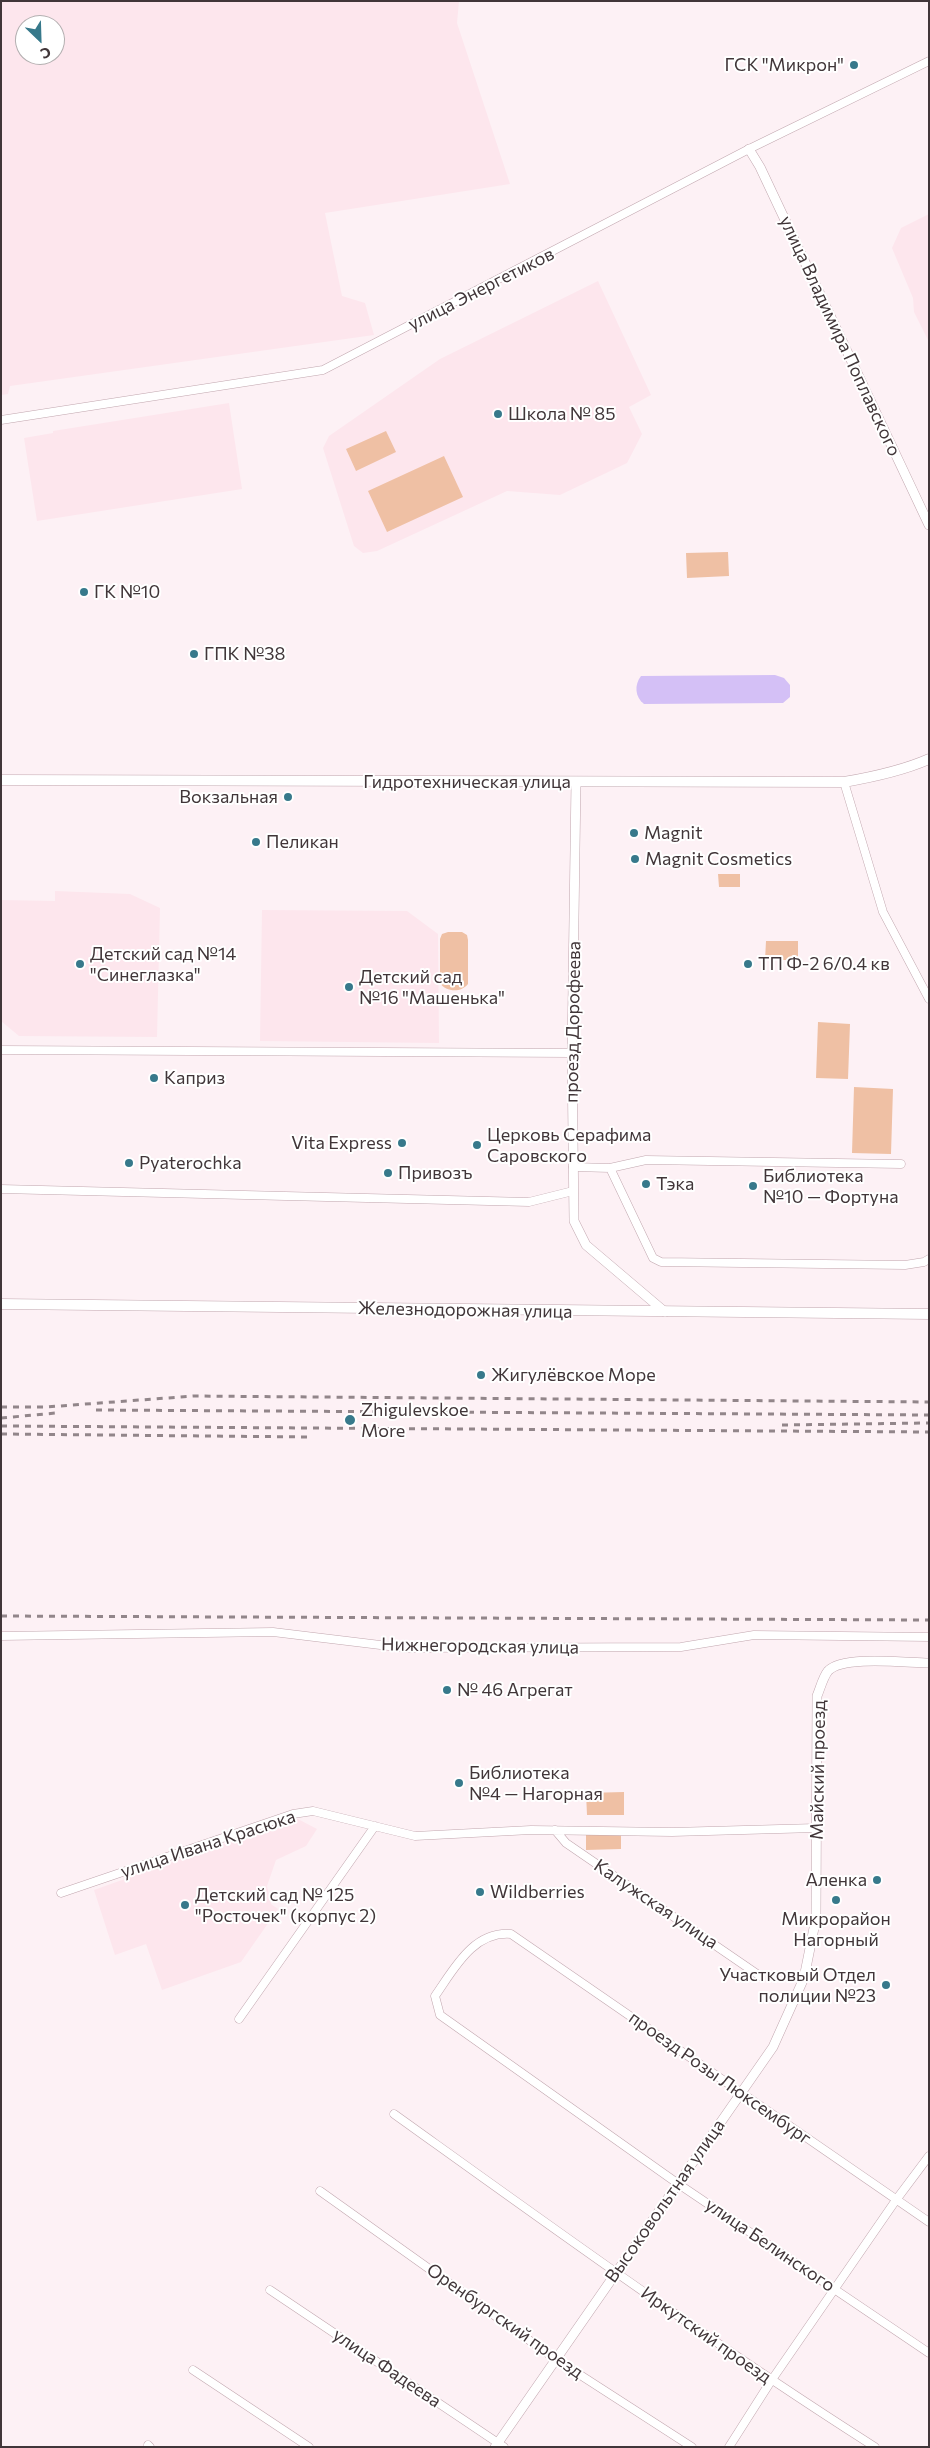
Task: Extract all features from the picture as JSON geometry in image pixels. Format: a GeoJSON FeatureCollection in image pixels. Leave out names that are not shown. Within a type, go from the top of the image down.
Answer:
{"type":"FeatureCollection","features":[{"type":"Feature","properties":{"kind":"main road","name":"Гидротехническая улица"},"geometry":{"type":"LineString","coordinates":[[1,780],[844,782],[880,775],[913,766],[929,759]]}},
{"type":"Feature","properties":{"kind":"main road","name":"Железнодорожная улица"},"geometry":{"type":"LineString","coordinates":[[1,1304],[929,1314]]}},
{"type":"Feature","properties":{"kind":"street","name":"улица Энергетиков"},"geometry":{"type":"LineString","coordinates":[[1,420],[323,370],[749,149],[929,61]]}},
{"type":"Feature","properties":{"kind":"street","name":"улица Владимира Поплавского"},"geometry":{"type":"LineString","coordinates":[[749,149],[767,182],[929,525]]}},
{"type":"Feature","properties":{"kind":"street","name":"проезд Дорофеева"},"geometry":{"type":"LineString","coordinates":[[576,782],[572,1053],[574,1221],[586,1245],[665,1312]]}},
{"type":"Feature","properties":{"kind":"street"},"geometry":{"type":"LineString","coordinates":[[844,782],[883,912],[929,999]]}},
{"type":"Feature","properties":{"kind":"street"},"geometry":{"type":"LineString","coordinates":[[1,1050],[572,1053]]}},
{"type":"Feature","properties":{"kind":"street"},"geometry":{"type":"LineString","coordinates":[[572,1168],[610,1168],[646,1160],[901,1164]]}},
{"type":"Feature","properties":{"kind":"street"},"geometry":{"type":"LineString","coordinates":[[610,1168],[653,1258],[661,1262],[905,1265],[929,1260]]}},
{"type":"Feature","properties":{"kind":"street"},"geometry":{"type":"LineString","coordinates":[[1,1189],[529,1202],[573,1191]]}},
{"type":"Feature","properties":{"kind":"street","name":"Нижнегородская улица"},"geometry":{"type":"LineString","coordinates":[[1,1636],[273,1632],[404,1648],[681,1647],[754,1635],[929,1637]]}},
{"type":"Feature","properties":{"kind":"street","name":"Майский проезд"},"geometry":{"type":"LineString","coordinates":[[811,1944],[816,1918],[817,1696],[827,1672],[836,1664],[859,1662],[929,1663]]}},
{"type":"Feature","properties":{"kind":"street","name":"улица Ивана Красюка"},"geometry":{"type":"LineString","coordinates":[[61,1893],[292,1814],[313,1811],[415,1836],[555,1830],[672,1832],[816,1828]]}},
{"type":"Feature","properties":{"kind":"street"},"geometry":{"type":"LineString","coordinates":[[239,2019],[375,1826]]}},
{"type":"Feature","properties":{"kind":"street","name":"Калужская улица"},"geometry":{"type":"LineString","coordinates":[[555,1830],[566,1843],[760,1976]]}},
{"type":"Feature","properties":{"kind":"street","name":"проезд Розы Люксембург"},"geometry":{"type":"LineString","coordinates":[[440,2015],[435,1996],[457,1964],[480,1940],[498,1933],[511,1934],[929,2222]]}},
{"type":"Feature","properties":{"kind":"street","name":"Высоковольтная улица"},"geometry":{"type":"LineString","coordinates":[[499,2446],[615,2273],[773,2048],[804,1978],[811,1944]]}},
{"type":"Feature","properties":{"kind":"street","name":"улица Белинского"},"geometry":{"type":"LineString","coordinates":[[440,2015],[677,2183],[929,2353]]}},
{"type":"Feature","properties":{"kind":"street","name":"Иркутский проезд"},"geometry":{"type":"LineString","coordinates":[[394,2114],[615,2273],[771,2381],[875,2447]]}},
{"type":"Feature","properties":{"kind":"street"},"geometry":{"type":"LineString","coordinates":[[729,2447],[771,2381],[836,2290],[896,2200],[929,2156]]}},
{"type":"Feature","properties":{"kind":"street","name":"Оренбургский проезд"},"geometry":{"type":"LineString","coordinates":[[320,2191],[557,2360],[692,2447]]}},
{"type":"Feature","properties":{"kind":"street","name":"улица Фадеева"},"geometry":{"type":"LineString","coordinates":[[270,2290],[499,2446]]}},
{"type":"Feature","properties":{"kind":"street"},"geometry":{"type":"LineString","coordinates":[[193,2370],[309,2447]]}},
{"type":"Feature","properties":{"kind":"shaded area"},"geometry":{"type":"Polygon","coordinates":[[[1,1],[459,1],[457,23],[510,184],[325,213],[342,296],[365,303],[374,335],[10,386],[8,394],[1,395],[1,1]]]}},
{"type":"Feature","properties":{"kind":"shaded area"},"geometry":{"type":"Polygon","coordinates":[[[929,214],[929,342],[914,312],[913,298],[892,248],[901,228],[929,214]]]}},
{"type":"Feature","properties":{"kind":"shaded area","name":"Школа № 85"},"geometry":{"type":"Polygon","coordinates":[[[598,281],[651,395],[629,407],[642,434],[627,463],[560,495],[507,491],[377,551],[363,553],[354,546],[323,448],[329,436],[440,359],[598,281]]]}},
{"type":"Feature","properties":{"kind":"shaded area"},"geometry":{"type":"Polygon","coordinates":[[[229,403],[242,489],[37,521],[24,438],[53,433],[53,431],[229,403]]]}},
{"type":"Feature","properties":{"kind":"shaded area"},"geometry":{"type":"Polygon","coordinates":[[[386,431],[396,452],[356,471],[346,449],[386,431]]]}},
{"type":"Feature","properties":{"kind":"shaded area"},"geometry":{"type":"Polygon","coordinates":[[[444,456],[463,497],[387,532],[368,491],[444,456]]]}},
{"type":"Feature","properties":{"kind":"shaded area"},"geometry":{"type":"Polygon","coordinates":[[[728,552],[729,576],[687,578],[686,553],[728,552]]]}},
{"type":"Feature","properties":{"kind":"shaded area"},"geometry":{"type":"Polygon","coordinates":[[[775,675],[784,678],[790,685],[790,697],[783,703],[644,704],[636,691],[637,683],[641,676],[775,675]]]}},
{"type":"Feature","properties":{"kind":"shaded area"},"geometry":{"type":"Polygon","coordinates":[[[718,874],[740,874],[740,887],[719,887],[718,874]]]}},
{"type":"Feature","properties":{"kind":"shaded area","name":"Детский сад №14 \"Синеглазка\""},"geometry":{"type":"Polygon","coordinates":[[[55,891],[130,894],[160,908],[157,1037],[19,1036],[1,1021],[1,900],[55,901],[55,891]]]}},
{"type":"Feature","properties":{"kind":"shaded area","name":"Детский сад №16 \"Машенька\""},"geometry":{"type":"Polygon","coordinates":[[[262,910],[407,911],[438,934],[439,1043],[260,1041],[262,910]]]}},
{"type":"Feature","properties":{"kind":"shaded area"},"geometry":{"type":"Polygon","coordinates":[[[462,932],[467,935],[468,940],[468,984],[458,990],[450,990],[440,983],[440,939],[442,934],[462,932]]]}},
{"type":"Feature","properties":{"kind":"shaded area"},"geometry":{"type":"Polygon","coordinates":[[[766,941],[798,941],[798,960],[765,960],[766,941]]]}},
{"type":"Feature","properties":{"kind":"shaded area"},"geometry":{"type":"Polygon","coordinates":[[[818,1022],[850,1024],[848,1079],[816,1078],[818,1022]]]}},
{"type":"Feature","properties":{"kind":"shaded area"},"geometry":{"type":"Polygon","coordinates":[[[854,1087],[893,1089],[891,1154],[852,1153],[854,1087]]]}},
{"type":"Feature","properties":{"kind":"shaded area"},"geometry":{"type":"Polygon","coordinates":[[[624,1792],[624,1815],[587,1815],[586,1793],[624,1792]]]}},
{"type":"Feature","properties":{"kind":"shaded area","name":"Детский сад № 125 \"Росточек\" (корпус 2)"},"geometry":{"type":"Polygon","coordinates":[[[296,1818],[317,1829],[306,1846],[276,1860],[267,1886],[271,1904],[278,1909],[241,1962],[162,1990],[146,1944],[115,1955],[94,1890],[296,1818]]]}},
{"type":"Feature","properties":{"kind":"shaded area"},"geometry":{"type":"Polygon","coordinates":[[[586,1834],[621,1834],[621,1849],[586,1850],[586,1834]]]}},
{"type":"Feature","properties":{"kind":"railway"},"geometry":{"type":"LineString","coordinates":[[1,1407],[46,1407],[194,1396],[929,1402]]}},
{"type":"Feature","properties":{"kind":"railway"},"geometry":{"type":"LineString","coordinates":[[96,1410],[929,1415]]}},
{"type":"Feature","properties":{"kind":"railway"},"geometry":{"type":"LineString","coordinates":[[1,1418],[56,1413]]}},
{"type":"Feature","properties":{"kind":"railway"},"geometry":{"type":"LineString","coordinates":[[782,1425],[929,1423]]}},
{"type":"Feature","properties":{"kind":"railway"},"geometry":{"type":"LineString","coordinates":[[1,1426],[929,1432]]}},
{"type":"Feature","properties":{"kind":"railway"},"geometry":{"type":"LineString","coordinates":[[1,1434],[311,1437]]}},
{"type":"Feature","properties":{"kind":"railway"},"geometry":{"type":"LineString","coordinates":[[1,1616],[929,1620]]}},
{"type":"Feature","properties":{"kind":"place","name":"ГСК \"Микрон\""},"geometry":{"type":"Point","coordinates":[854,65]}},
{"type":"Feature","properties":{"kind":"place","name":"Школа № 85"},"geometry":{"type":"Point","coordinates":[498,414]}},
{"type":"Feature","properties":{"kind":"place","name":"ГК №10"},"geometry":{"type":"Point","coordinates":[84,592]}},
{"type":"Feature","properties":{"kind":"place","name":"ГПК №38"},"geometry":{"type":"Point","coordinates":[194,654]}},
{"type":"Feature","properties":{"kind":"place","name":"Вокзальная"},"geometry":{"type":"Point","coordinates":[288,797]}},
{"type":"Feature","properties":{"kind":"place","name":"Magnit"},"geometry":{"type":"Point","coordinates":[634,833]}},
{"type":"Feature","properties":{"kind":"place","name":"Пеликан"},"geometry":{"type":"Point","coordinates":[256,842]}},
{"type":"Feature","properties":{"kind":"place","name":"Magnit Cosmetics"},"geometry":{"type":"Point","coordinates":[635,859]}},
{"type":"Feature","properties":{"kind":"place","name":"Детский сад №14 \"Синеглазка\""},"geometry":{"type":"Point","coordinates":[80,964]}},
{"type":"Feature","properties":{"kind":"place","name":"ТП Ф-2 6/0.4 кв"},"geometry":{"type":"Point","coordinates":[748,964]}},
{"type":"Feature","properties":{"kind":"place","name":"Детский сад №16 \"Машенька\""},"geometry":{"type":"Point","coordinates":[349,987]}},
{"type":"Feature","properties":{"kind":"place","name":"Каприз"},"geometry":{"type":"Point","coordinates":[154,1078]}},
{"type":"Feature","properties":{"kind":"place","name":"Vita Express"},"geometry":{"type":"Point","coordinates":[402,1143]}},
{"type":"Feature","properties":{"kind":"place","name":"Церковь Серафима Саровского"},"geometry":{"type":"Point","coordinates":[477,1145]}},
{"type":"Feature","properties":{"kind":"place","name":"Pyaterochka"},"geometry":{"type":"Point","coordinates":[129,1163]}},
{"type":"Feature","properties":{"kind":"place","name":"Привозъ"},"geometry":{"type":"Point","coordinates":[388,1173]}},
{"type":"Feature","properties":{"kind":"place","name":"Тэка"},"geometry":{"type":"Point","coordinates":[646,1184]}},
{"type":"Feature","properties":{"kind":"place","name":"Библиотека №10 — Фортуна"},"geometry":{"type":"Point","coordinates":[753,1186]}},
{"type":"Feature","properties":{"kind":"place","name":"Жигулёвское Море"},"geometry":{"type":"Point","coordinates":[481,1375]}},
{"type":"Feature","properties":{"kind":"place","name":"Zhigulevskoe More"},"geometry":{"type":"Point","coordinates":[350,1420]}},
{"type":"Feature","properties":{"kind":"place","name":"№ 46 Агрегат"},"geometry":{"type":"Point","coordinates":[447,1690]}},
{"type":"Feature","properties":{"kind":"place","name":"Библиотека №4 — Нагорная"},"geometry":{"type":"Point","coordinates":[459,1783]}},
{"type":"Feature","properties":{"kind":"place","name":"Аленка"},"geometry":{"type":"Point","coordinates":[877,1880]}},
{"type":"Feature","properties":{"kind":"place","name":"Wildberries"},"geometry":{"type":"Point","coordinates":[480,1892]}},
{"type":"Feature","properties":{"kind":"place","name":"Микрорайон Нагорный"},"geometry":{"type":"Point","coordinates":[836,1900]}},
{"type":"Feature","properties":{"kind":"place","name":"Детский сад № 125 \"Росточек\" (корпус 2)"},"geometry":{"type":"Point","coordinates":[185,1905]}},
{"type":"Feature","properties":{"kind":"place","name":"Участковый Отдел полиции №23"},"geometry":{"type":"Point","coordinates":[886,1985]}}]}
